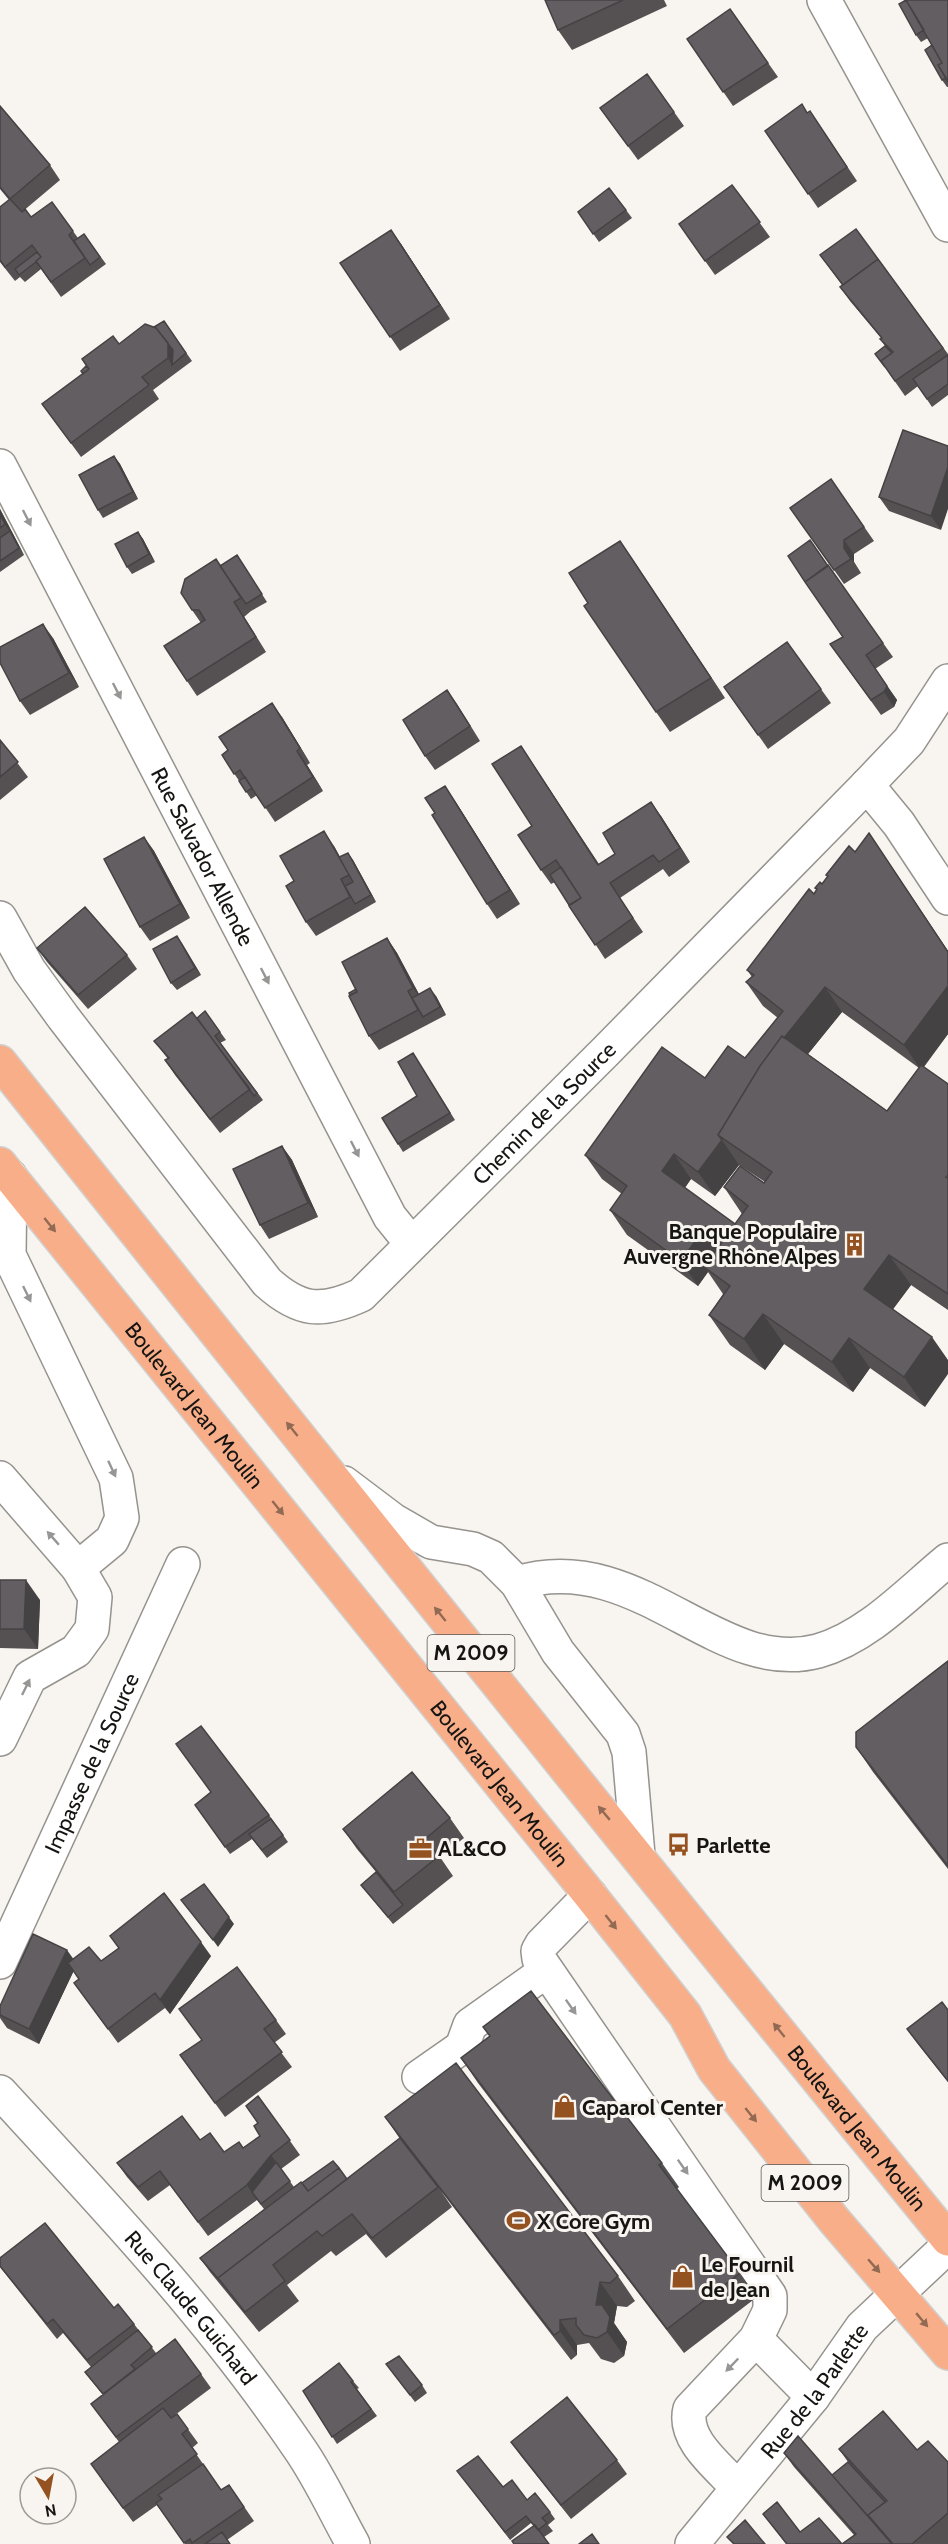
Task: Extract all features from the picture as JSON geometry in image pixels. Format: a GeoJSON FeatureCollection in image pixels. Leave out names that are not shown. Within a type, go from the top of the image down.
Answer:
{"type":"FeatureCollection","features":[{"type":"Feature","properties":{"kind":"main road","name":"Boulevard Jean Moulin"},"geometry":{"type":"LineString","coordinates":[[0,1062],[448,1625],[638,1855],[948,2239]]}},
{"type":"Feature","properties":{"kind":"main road","name":"Boulevard Jean Moulin"},"geometry":{"type":"LineString","coordinates":[[5,1170],[590,1895],[684,2016],[714,2069],[834,2220],[947,2353]]}},
{"type":"Feature","properties":{"kind":"street"},"geometry":{"type":"LineString","coordinates":[[824,0],[948,225]]}},
{"type":"Feature","properties":{"kind":"street","name":"Rue Salvador Allende"},"geometry":{"type":"LineString","coordinates":[[0,466],[390,1217],[411,1243]]}},
{"type":"Feature","properties":{"kind":"street","name":"Chemin de la Source"},"geometry":{"type":"LineString","coordinates":[[0,918],[29,970],[125,1100],[267,1282],[285,1298],[306,1307],[339,1305],[361,1295],[606,1051],[867,785],[909,741],[948,681]]}},
{"type":"Feature","properties":{"kind":"street"},"geometry":{"type":"LineString","coordinates":[[867,785],[899,824],[948,898]]}},
{"type":"Feature","properties":{"kind":"street"},"geometry":{"type":"LineString","coordinates":[[5,1170],[9,1255],[116,1478],[122,1518],[112,1540],[78,1568]]}},
{"type":"Feature","properties":{"kind":"street"},"geometry":{"type":"LineString","coordinates":[[321,1465],[393,1520],[431,1542],[473,1549],[491,1557],[517,1583],[558,1652],[623,1734],[629,1752],[638,1855]]}},
{"type":"Feature","properties":{"kind":"street"},"geometry":{"type":"LineString","coordinates":[[0,1478],[78,1568],[94,1597],[92,1629],[76,1651],[30,1677],[0,1739]]}},
{"type":"Feature","properties":{"kind":"street"},"geometry":{"type":"LineString","coordinates":[[517,1583],[538,1577],[564,1575],[603,1581],[646,1597],[719,1635],[757,1650],[793,1655],[819,1650],[855,1634],[948,1560]]}},
{"type":"Feature","properties":{"kind":"street","name":"Impasse de la Source"},"geometry":{"type":"LineString","coordinates":[[0,1962],[183,1564]]}},
{"type":"Feature","properties":{"kind":"street"},"geometry":{"type":"LineString","coordinates":[[590,1895],[542,1944],[538,1951],[546,1971],[770,2296],[770,2310],[756,2339],[690,2409],[687,2421],[693,2437],[737,2487]]}},
{"type":"Feature","properties":{"kind":"street"},"geometry":{"type":"LineString","coordinates":[[419,2078],[462,2047],[470,2025],[546,1971]]}},
{"type":"Feature","properties":{"kind":"street","name":"Rue Claude Guichard"},"geometry":{"type":"LineString","coordinates":[[0,2092],[126,2228],[223,2343],[300,2450],[353,2544]]}},
{"type":"Feature","properties":{"kind":"street","name":"Rue de la Parlette"},"geometry":{"type":"LineString","coordinates":[[692,2544],[813,2397],[862,2327],[948,2246]]}},
{"type":"Feature","properties":{"kind":"street"},"geometry":{"type":"LineString","coordinates":[[756,2339],[813,2397]]}},
{"type":"Feature","properties":{"kind":"building"},"geometry":{"type":"Polygon","coordinates":[[[545,0],[623,0],[558,30],[545,0]]]}},
{"type":"Feature","properties":{"kind":"building"},"geometry":{"type":"Polygon","coordinates":[[[906,0],[948,0],[948,82],[938,65],[942,63],[906,0]]]}},
{"type":"Feature","properties":{"kind":"building"},"geometry":{"type":"Polygon","coordinates":[[[906,0],[924,30],[916,35],[899,4],[906,0]]]}},
{"type":"Feature","properties":{"kind":"building"},"geometry":{"type":"Polygon","coordinates":[[[730,9],[768,63],[723,92],[687,39],[730,9]]]}},
{"type":"Feature","properties":{"kind":"building"},"geometry":{"type":"Polygon","coordinates":[[[932,45],[942,63],[938,65],[946,78],[942,80],[925,50],[932,45]]]}},
{"type":"Feature","properties":{"kind":"building"},"geometry":{"type":"Polygon","coordinates":[[[647,74],[674,112],[628,146],[600,108],[647,74]]]}},
{"type":"Feature","properties":{"kind":"building"},"geometry":{"type":"Polygon","coordinates":[[[802,104],[807,113],[810,111],[847,167],[808,194],[765,131],[802,104]]]}},
{"type":"Feature","properties":{"kind":"building"},"geometry":{"type":"Polygon","coordinates":[[[0,106],[50,165],[10,199],[0,187],[0,106]]]}},
{"type":"Feature","properties":{"kind":"building"},"geometry":{"type":"Polygon","coordinates":[[[732,185],[760,222],[705,261],[679,224],[732,185]]]}},
{"type":"Feature","properties":{"kind":"building"},"geometry":{"type":"Polygon","coordinates":[[[609,188],[626,210],[593,234],[578,212],[609,188]]]}},
{"type":"Feature","properties":{"kind":"building"},"geometry":{"type":"Polygon","coordinates":[[[10,199],[22,212],[25,209],[31,217],[52,202],[73,231],[69,235],[85,258],[51,282],[36,261],[41,257],[32,245],[5,267],[0,260],[0,207],[10,199]]]}},
{"type":"Feature","properties":{"kind":"building"},"geometry":{"type":"Polygon","coordinates":[[[856,229],[878,259],[843,285],[820,255],[856,229]]]}},
{"type":"Feature","properties":{"kind":"building"},"geometry":{"type":"Polygon","coordinates":[[[391,230],[440,305],[390,337],[340,263],[391,230]]]}},
{"type":"Feature","properties":{"kind":"building"},"geometry":{"type":"Polygon","coordinates":[[[84,234],[100,257],[90,265],[74,241],[84,234]]]}},
{"type":"Feature","properties":{"kind":"building"},"geometry":{"type":"Polygon","coordinates":[[[37,252],[41,257],[36,261],[41,268],[36,262],[19,275],[15,269],[37,252]]]}},
{"type":"Feature","properties":{"kind":"building"},"geometry":{"type":"Polygon","coordinates":[[[878,259],[943,348],[895,381],[881,361],[893,352],[880,339],[882,338],[840,287],[878,259]]]}},
{"type":"Feature","properties":{"kind":"building"},"geometry":{"type":"Polygon","coordinates":[[[164,321],[186,353],[172,365],[173,350],[154,327],[164,321]]]}},
{"type":"Feature","properties":{"kind":"building"},"geometry":{"type":"Polygon","coordinates":[[[145,324],[156,328],[168,343],[168,358],[142,377],[149,385],[71,443],[42,404],[89,369],[82,359],[113,336],[119,344],[145,324]]]}},
{"type":"Feature","properties":{"kind":"building"},"geometry":{"type":"Polygon","coordinates":[[[885,346],[892,353],[881,361],[885,367],[875,354],[885,346]]]}},
{"type":"Feature","properties":{"kind":"building"},"geometry":{"type":"Polygon","coordinates":[[[948,355],[948,384],[927,399],[913,379],[948,355]]]}},
{"type":"Feature","properties":{"kind":"building"},"geometry":{"type":"Polygon","coordinates":[[[86,366],[89,369],[83,374],[81,371],[86,366]]]}},
{"type":"Feature","properties":{"kind":"building"},"geometry":{"type":"Polygon","coordinates":[[[903,430],[948,446],[948,467],[931,516],[879,497],[903,430]]]}},
{"type":"Feature","properties":{"kind":"building"},"geometry":{"type":"Polygon","coordinates":[[[114,456],[133,492],[98,510],[79,475],[114,456]]]}},
{"type":"Feature","properties":{"kind":"building"},"geometry":{"type":"Polygon","coordinates":[[[831,479],[864,527],[844,540],[844,548],[851,559],[834,570],[790,508],[831,479]]]}},
{"type":"Feature","properties":{"kind":"building"},"geometry":{"type":"Polygon","coordinates":[[[0,515],[5,524],[0,528],[0,515]]]}},
{"type":"Feature","properties":{"kind":"building"},"geometry":{"type":"Polygon","coordinates":[[[10,531],[19,548],[0,561],[0,538],[10,531]]]}},
{"type":"Feature","properties":{"kind":"building"},"geometry":{"type":"Polygon","coordinates":[[[138,532],[149,554],[127,567],[115,544],[138,532]]]}},
{"type":"Feature","properties":{"kind":"building"},"geometry":{"type":"Polygon","coordinates":[[[810,540],[828,566],[805,582],[788,556],[810,540]]]}},
{"type":"Feature","properties":{"kind":"building"},"geometry":{"type":"Polygon","coordinates":[[[620,541],[711,678],[656,712],[584,606],[588,603],[569,573],[620,541]]]}},
{"type":"Feature","properties":{"kind":"building"},"geometry":{"type":"Polygon","coordinates":[[[237,555],[262,594],[246,604],[220,566],[237,555]]]}},
{"type":"Feature","properties":{"kind":"building"},"geometry":{"type":"Polygon","coordinates":[[[216,559],[241,598],[234,602],[256,637],[187,681],[164,646],[205,620],[199,610],[192,610],[181,593],[185,579],[216,559]]]}},
{"type":"Feature","properties":{"kind":"building"},"geometry":{"type":"Polygon","coordinates":[[[828,565],[883,643],[866,655],[887,686],[884,692],[871,700],[830,644],[843,637],[805,582],[828,565]]]}},
{"type":"Feature","properties":{"kind":"building"},"geometry":{"type":"Polygon","coordinates":[[[43,624],[69,673],[20,701],[0,663],[0,647],[43,624]]]}},
{"type":"Feature","properties":{"kind":"building"},"geometry":{"type":"Polygon","coordinates":[[[787,642],[821,689],[758,735],[724,687],[787,642]]]}},
{"type":"Feature","properties":{"kind":"building"},"geometry":{"type":"Polygon","coordinates":[[[447,690],[470,726],[425,756],[403,720],[447,690]]]}},
{"type":"Feature","properties":{"kind":"building"},"geometry":{"type":"Polygon","coordinates":[[[272,703],[300,748],[297,751],[313,777],[265,808],[240,770],[234,774],[222,755],[228,750],[219,737],[272,703]]]}},
{"type":"Feature","properties":{"kind":"building"},"geometry":{"type":"Polygon","coordinates":[[[0,740],[18,762],[0,777],[0,740]]]}},
{"type":"Feature","properties":{"kind":"building"},"geometry":{"type":"Polygon","coordinates":[[[521,746],[598,865],[615,854],[603,833],[651,802],[680,848],[659,862],[653,855],[610,883],[633,918],[595,945],[569,906],[581,898],[556,860],[541,870],[518,835],[532,826],[492,764],[521,746]]]}},
{"type":"Feature","properties":{"kind":"building"},"geometry":{"type":"Polygon","coordinates":[[[245,777],[252,788],[246,792],[239,781],[245,777]]]}},
{"type":"Feature","properties":{"kind":"building"},"geometry":{"type":"Polygon","coordinates":[[[445,786],[510,890],[487,904],[432,815],[435,813],[425,798],[445,786]]]}},
{"type":"Feature","properties":{"kind":"building"},"geometry":{"type":"Polygon","coordinates":[[[324,831],[349,875],[341,879],[350,897],[306,922],[286,886],[294,881],[280,856],[324,831]]]}},
{"type":"Feature","properties":{"kind":"building"},"geometry":{"type":"Polygon","coordinates":[[[869,833],[948,952],[948,986],[904,1045],[825,987],[784,1038],[782,1036],[760,1066],[718,1135],[722,1140],[698,1172],[674,1154],[662,1171],[735,1224],[724,1239],[706,1226],[681,1261],[610,1210],[627,1186],[585,1155],[662,1047],[705,1078],[728,1046],[745,1058],[783,1011],[746,982],[754,975],[747,970],[809,889],[814,894],[817,889],[815,888],[820,882],[822,884],[828,876],[826,875],[849,846],[855,852],[869,833]]]}},
{"type":"Feature","properties":{"kind":"building"},"geometry":{"type":"Polygon","coordinates":[[[144,837],[180,904],[140,927],[104,859],[144,837]]]}},
{"type":"Feature","properties":{"kind":"building"},"geometry":{"type":"Polygon","coordinates":[[[348,853],[371,895],[355,904],[345,886],[353,882],[339,857],[348,853]]]}},
{"type":"Feature","properties":{"kind":"building"},"geometry":{"type":"Polygon","coordinates":[[[561,867],[581,898],[569,905],[550,875],[561,867]]]}},
{"type":"Feature","properties":{"kind":"building"},"geometry":{"type":"Polygon","coordinates":[[[85,907],[127,955],[78,995],[37,948],[85,907]]]}},
{"type":"Feature","properties":{"kind":"building"},"geometry":{"type":"Polygon","coordinates":[[[177,936],[195,968],[171,983],[153,949],[177,936]]]}},
{"type":"Feature","properties":{"kind":"building"},"geometry":{"type":"Polygon","coordinates":[[[387,938],[413,988],[408,991],[418,1010],[369,1036],[349,996],[357,992],[342,962],[387,938]]]}},
{"type":"Feature","properties":{"kind":"building"},"geometry":{"type":"Polygon","coordinates":[[[430,988],[440,1007],[423,1017],[412,998],[430,988]]]}},
{"type":"Feature","properties":{"kind":"building"},"geometry":{"type":"Polygon","coordinates":[[[205,1011],[220,1032],[215,1036],[257,1093],[254,1096],[197,1018],[205,1011]]]}},
{"type":"Feature","properties":{"kind":"building"},"geometry":{"type":"Polygon","coordinates":[[[192,1012],[250,1089],[210,1119],[165,1060],[169,1058],[154,1041],[192,1012]]]}},
{"type":"Feature","properties":{"kind":"building","name":"Banque Populaire Auvergne Rhône Alpes"},"geometry":{"type":"Polygon","coordinates":[[[782,1036],[887,1111],[921,1065],[948,1084],[948,1175],[946,1177],[948,1178],[948,1294],[889,1255],[864,1289],[932,1337],[904,1377],[849,1338],[832,1362],[763,1314],[744,1339],[709,1315],[730,1286],[704,1267],[748,1206],[724,1187],[740,1166],[764,1183],[772,1172],[718,1135],[760,1066],[782,1036]]]}},
{"type":"Feature","properties":{"kind":"building"},"geometry":{"type":"Polygon","coordinates":[[[413,1053],[450,1113],[398,1144],[382,1118],[417,1096],[398,1062],[413,1053]]]}},
{"type":"Feature","properties":{"kind":"building"},"geometry":{"type":"Polygon","coordinates":[[[282,1146],[308,1203],[260,1225],[233,1169],[282,1146]]]}},
{"type":"Feature","properties":{"kind":"building"},"geometry":{"type":"Polygon","coordinates":[[[0,1580],[26,1580],[24,1629],[0,1629],[0,1580]]]}},
{"type":"Feature","properties":{"kind":"building"},"geometry":{"type":"Polygon","coordinates":[[[948,1661],[948,1866],[856,1747],[856,1732],[948,1661]]]}},
{"type":"Feature","properties":{"kind":"building"},"geometry":{"type":"Polygon","coordinates":[[[201,1726],[269,1815],[225,1847],[195,1805],[211,1792],[176,1744],[201,1726]]]}},
{"type":"Feature","properties":{"kind":"building"},"geometry":{"type":"Polygon","coordinates":[[[412,1772],[450,1818],[425,1839],[439,1856],[394,1892],[343,1829],[412,1772]]]}},
{"type":"Feature","properties":{"kind":"building"},"geometry":{"type":"Polygon","coordinates":[[[271,1819],[283,1835],[262,1850],[249,1834],[271,1819]]]}},
{"type":"Feature","properties":{"kind":"building"},"geometry":{"type":"Polygon","coordinates":[[[376,1872],[403,1905],[388,1917],[361,1885],[376,1872]]]}},
{"type":"Feature","properties":{"kind":"building"},"geometry":{"type":"Polygon","coordinates":[[[204,1884],[229,1917],[213,1940],[181,1900],[204,1884]]]}},
{"type":"Feature","properties":{"kind":"building"},"geometry":{"type":"Polygon","coordinates":[[[164,1893],[201,1942],[160,2000],[155,1993],[108,2029],[74,1983],[79,1979],[68,1963],[89,1947],[101,1961],[119,1948],[110,1936],[164,1893]]]}},
{"type":"Feature","properties":{"kind":"building"},"geometry":{"type":"Polygon","coordinates":[[[33,1934],[67,1950],[29,2029],[0,2015],[0,2006],[33,1934]]]}},
{"type":"Feature","properties":{"kind":"building"},"geometry":{"type":"Polygon","coordinates":[[[237,1967],[276,2020],[264,2029],[282,2052],[215,2103],[180,2055],[202,2040],[179,2009],[237,1967]]]}},
{"type":"Feature","properties":{"kind":"building"},"geometry":{"type":"Polygon","coordinates":[[[531,1991],[662,2163],[659,2165],[740,2273],[667,2329],[461,2058],[490,2036],[483,2027],[531,1991]]]}},
{"type":"Feature","properties":{"kind":"building"},"geometry":{"type":"Polygon","coordinates":[[[942,2002],[948,2010],[948,2081],[907,2029],[942,2002]]]}},
{"type":"Feature","properties":{"kind":"building","name":"X Core Gym"},"geometry":{"type":"Polygon","coordinates":[[[456,2063],[618,2276],[610,2283],[600,2282],[596,2305],[602,2305],[610,2317],[607,2332],[597,2338],[584,2335],[576,2325],[576,2318],[560,2320],[560,2331],[554,2335],[385,2117],[456,2063]]]}},
{"type":"Feature","properties":{"kind":"building"},"geometry":{"type":"Polygon","coordinates":[[[258,2096],[290,2140],[271,2155],[247,2185],[198,2222],[160,2171],[138,2187],[117,2163],[182,2116],[200,2140],[210,2133],[224,2152],[239,2142],[243,2148],[260,2136],[254,2126],[258,2123],[246,2106],[258,2096]]]}},
{"type":"Feature","properties":{"kind":"building"},"geometry":{"type":"Polygon","coordinates":[[[400,2138],[438,2187],[372,2238],[352,2214],[322,2236],[317,2231],[273,2265],[285,2281],[245,2312],[218,2278],[400,2138]]]}},
{"type":"Feature","properties":{"kind":"building"},"geometry":{"type":"Polygon","coordinates":[[[333,2161],[339,2168],[308,2191],[302,2183],[333,2161]]]}},
{"type":"Feature","properties":{"kind":"building"},"geometry":{"type":"Polygon","coordinates":[[[276,2162],[290,2181],[261,2204],[252,2192],[276,2162]]]}},
{"type":"Feature","properties":{"kind":"building"},"geometry":{"type":"Polygon","coordinates":[[[339,2168],[347,2179],[218,2278],[222,2283],[200,2258],[301,2182],[308,2191],[339,2168]]]}},
{"type":"Feature","properties":{"kind":"building"},"geometry":{"type":"Polygon","coordinates":[[[45,2223],[114,2308],[118,2304],[134,2324],[87,2360],[53,2319],[47,2324],[0,2266],[0,2258],[45,2223]]]}},
{"type":"Feature","properties":{"kind":"building"},"geometry":{"type":"Polygon","coordinates":[[[138,2330],[152,2347],[131,2365],[135,2369],[103,2394],[85,2372],[138,2330]]]}},
{"type":"Feature","properties":{"kind":"building"},"geometry":{"type":"Polygon","coordinates":[[[175,2339],[201,2374],[116,2437],[91,2404],[175,2339]]]}},
{"type":"Feature","properties":{"kind":"building"},"geometry":{"type":"Polygon","coordinates":[[[399,2356],[422,2385],[410,2395],[386,2364],[399,2356]]]}},
{"type":"Feature","properties":{"kind":"building"},"geometry":{"type":"Polygon","coordinates":[[[339,2363],[371,2409],[332,2437],[303,2391],[339,2363]]]}},
{"type":"Feature","properties":{"kind":"building"},"geometry":{"type":"Polygon","coordinates":[[[567,2397],[617,2460],[561,2505],[511,2442],[567,2397]]]}},
{"type":"Feature","properties":{"kind":"building"},"geometry":{"type":"Polygon","coordinates":[[[163,2408],[171,2418],[177,2414],[188,2429],[182,2434],[197,2454],[123,2508],[91,2464],[163,2408]]]}},
{"type":"Feature","properties":{"kind":"building"},"geometry":{"type":"Polygon","coordinates":[[[883,2411],[917,2450],[928,2441],[948,2462],[948,2513],[912,2544],[893,2544],[868,2515],[887,2501],[839,2449],[883,2411]]]}},
{"type":"Feature","properties":{"kind":"building"},"geometry":{"type":"Polygon","coordinates":[[[798,2436],[892,2544],[842,2544],[856,2534],[784,2453],[798,2436]]]}},
{"type":"Feature","properties":{"kind":"building"},"geometry":{"type":"Polygon","coordinates":[[[478,2456],[503,2487],[512,2480],[527,2500],[535,2493],[550,2512],[542,2518],[547,2523],[538,2530],[526,2516],[505,2532],[457,2471],[478,2456]]]}},
{"type":"Feature","properties":{"kind":"building"},"geometry":{"type":"Polygon","coordinates":[[[848,2462],[885,2502],[868,2515],[874,2523],[832,2475],[848,2462]]]}},
{"type":"Feature","properties":{"kind":"building"},"geometry":{"type":"Polygon","coordinates":[[[203,2464],[221,2490],[229,2485],[244,2507],[192,2543],[190,2539],[184,2543],[156,2503],[162,2499],[158,2495],[203,2464]]]}},
{"type":"Feature","properties":{"kind":"building"},"geometry":{"type":"Polygon","coordinates":[[[777,2502],[800,2532],[819,2518],[842,2544],[787,2544],[763,2514],[777,2502]]]}},
{"type":"Feature","properties":{"kind":"building"},"geometry":{"type":"Polygon","coordinates":[[[745,2520],[765,2544],[734,2544],[727,2537],[745,2520]]]}},
{"type":"Feature","properties":{"kind":"building"},"geometry":{"type":"Polygon","coordinates":[[[535,2525],[549,2544],[514,2544],[512,2541],[535,2525]]]}},
{"type":"Feature","properties":{"kind":"building"},"geometry":{"type":"Polygon","coordinates":[[[222,2532],[230,2544],[205,2544],[222,2532]]]}},
{"type":"Feature","properties":{"kind":"building"},"geometry":{"type":"Polygon","coordinates":[[[592,2534],[599,2544],[579,2544],[592,2534]]]}},
{"type":"Feature","properties":{"kind":"place","name":"Banque Populaire Auvergne Rhône Alpes"},"geometry":{"type":"Point","coordinates":[855,1244]}},
{"type":"Feature","properties":{"kind":"place","name":"Parlette"},"geometry":{"type":"Point","coordinates":[678,1845]}},
{"type":"Feature","properties":{"kind":"place","name":"AL&CO"},"geometry":{"type":"Point","coordinates":[420,1848]}},
{"type":"Feature","properties":{"kind":"place","name":"Caparol Center"},"geometry":{"type":"Point","coordinates":[564,2107]}},
{"type":"Feature","properties":{"kind":"place","name":"X Core Gym"},"geometry":{"type":"Point","coordinates":[519,2221]}},
{"type":"Feature","properties":{"kind":"place","name":"Le Fournil de Jean"},"geometry":{"type":"Point","coordinates":[683,2277]}}]}
